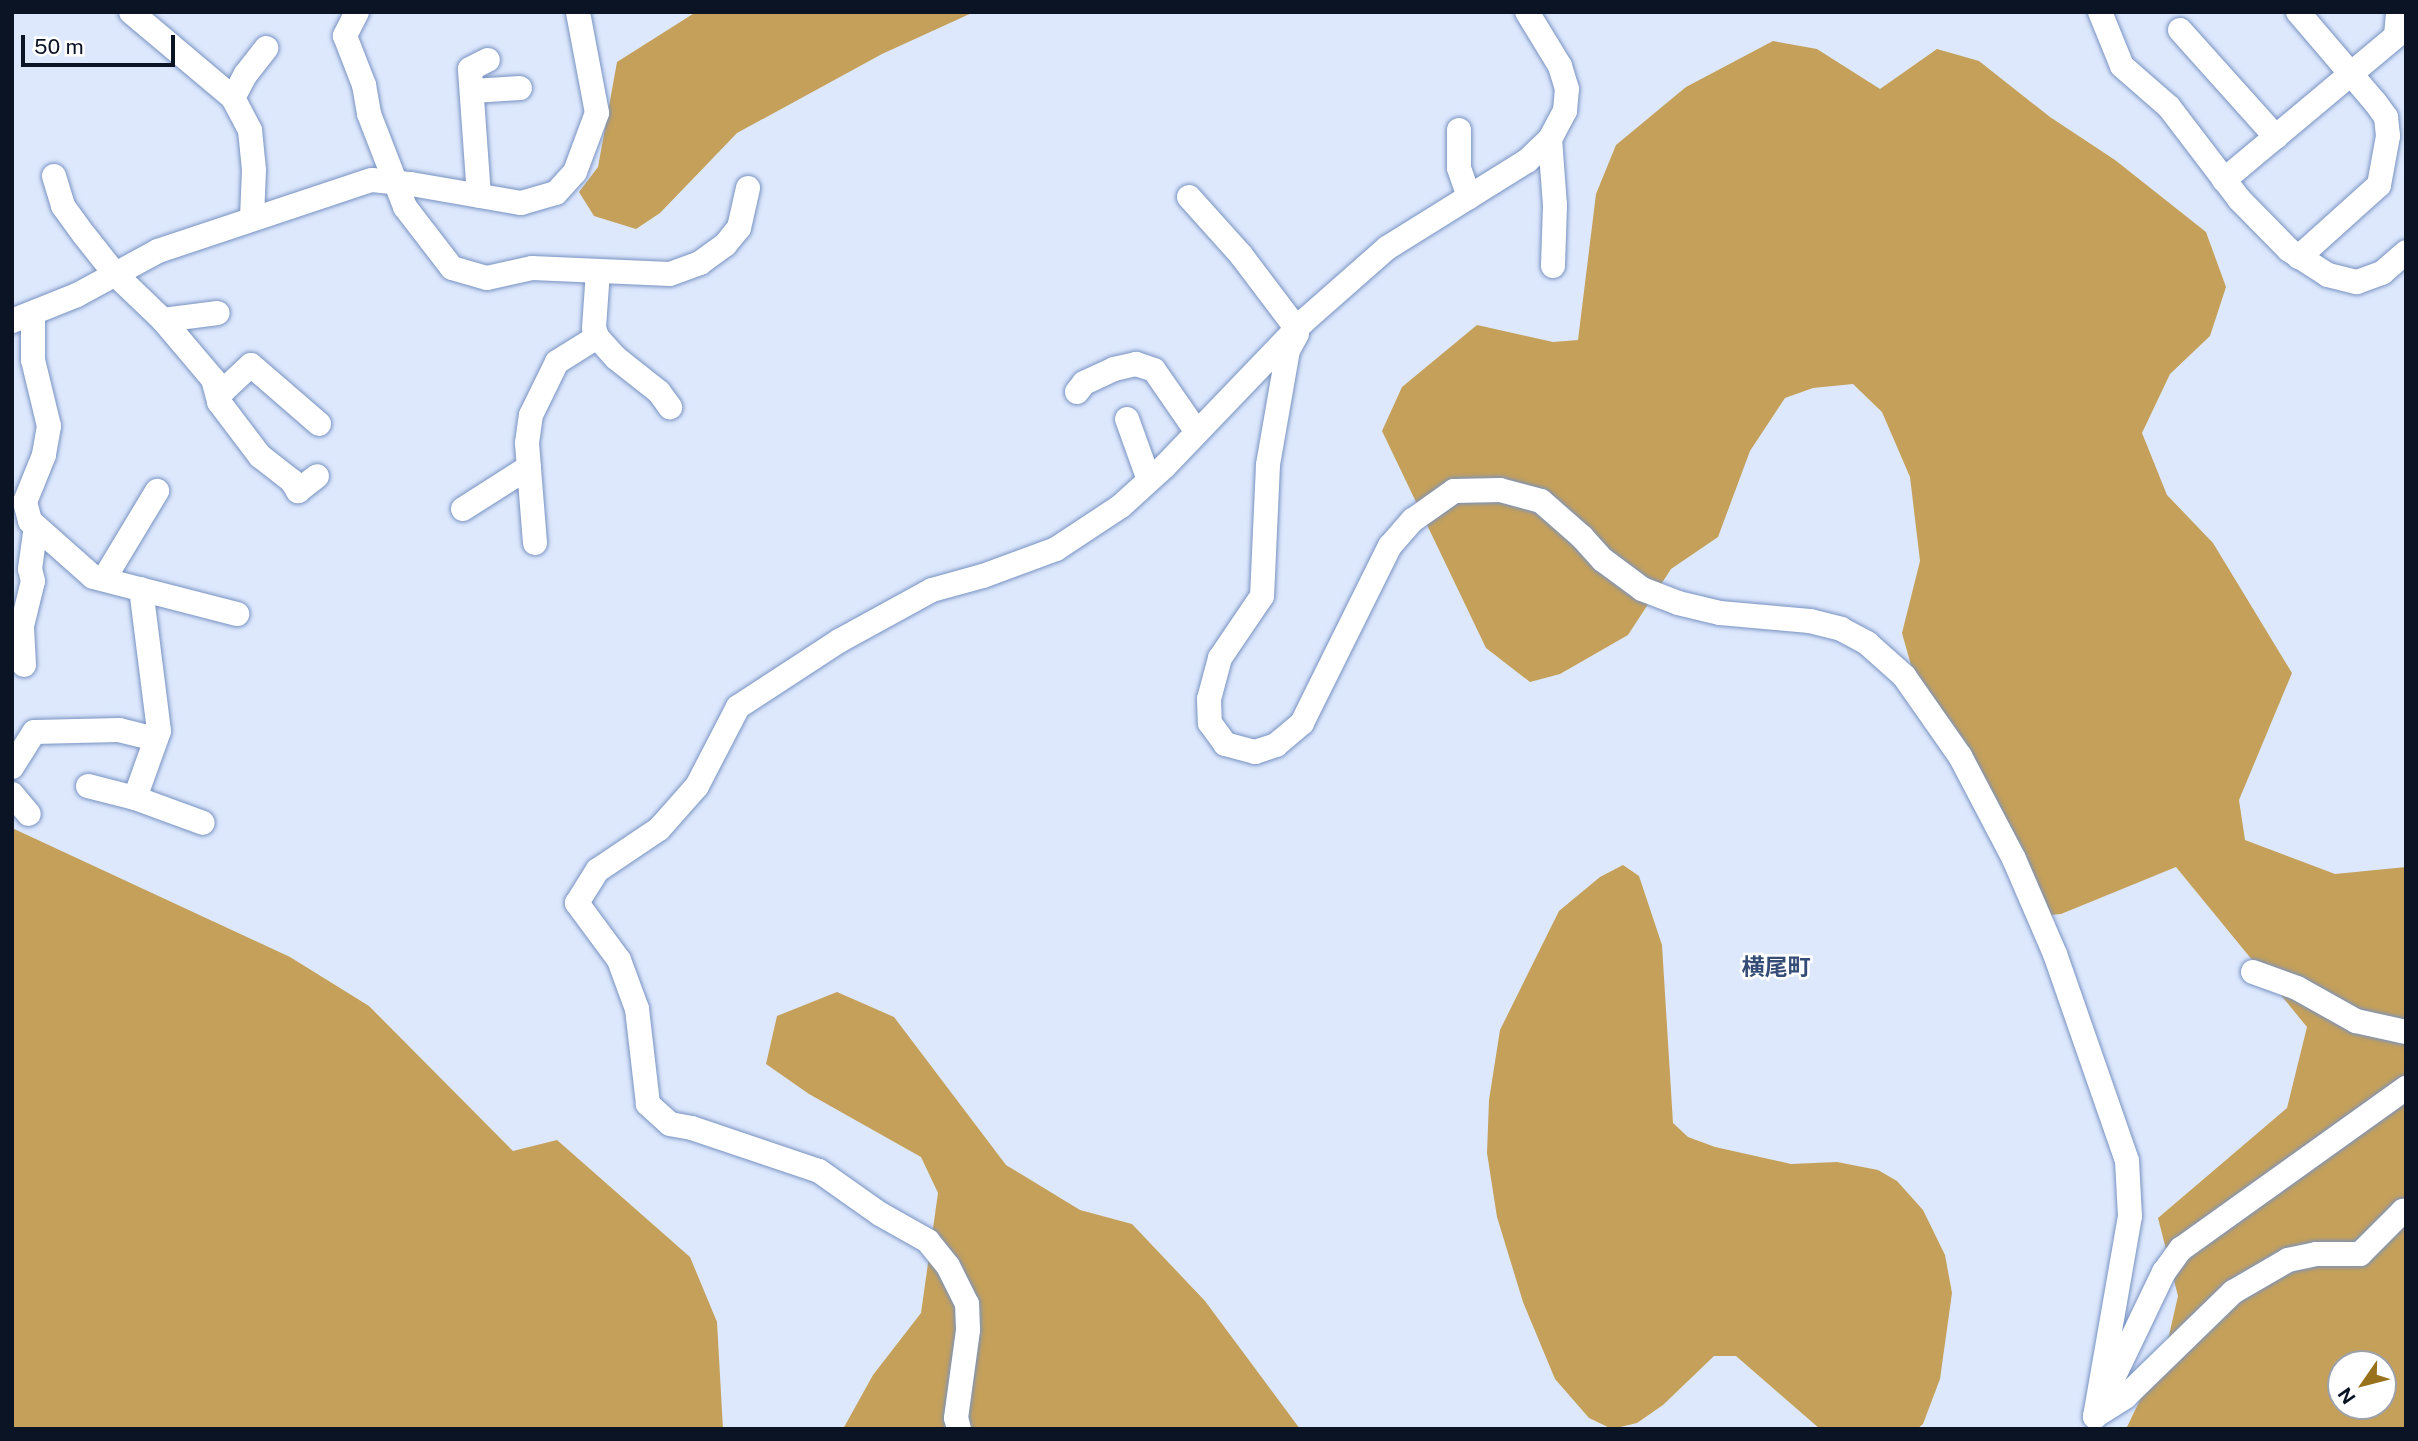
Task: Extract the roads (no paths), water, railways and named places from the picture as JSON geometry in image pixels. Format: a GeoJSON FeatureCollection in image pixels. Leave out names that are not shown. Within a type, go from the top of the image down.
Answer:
{"type":"FeatureCollection","features":[{"type":"Feature","properties":{"kind":"street"},"geometry":{"type":"LineString","coordinates":[[131,12],[233,98],[250,130],[254,170],[252,218]]}},
{"type":"Feature","properties":{"kind":"street"},"geometry":{"type":"LineString","coordinates":[[357,12],[345,36],[364,85],[369,114],[405,207],[452,268],[487,278],[532,268],[670,274],[700,263],[725,245],[739,228],[748,188]]}},
{"type":"Feature","properties":{"kind":"street"},"geometry":{"type":"LineString","coordinates":[[24,665],[22,626],[33,581],[25,502],[44,455],[49,426],[23,318],[158,251],[372,180],[521,203],[556,192],[575,172],[597,113],[578,12]]}},
{"type":"Feature","properties":{"kind":"street"},"geometry":{"type":"LineString","coordinates":[[959,1429],[956,1418],[968,1330],[967,1304],[948,1266],[928,1241],[880,1214],[819,1171],[692,1128],[670,1124],[648,1104],[637,1009],[619,960],[577,903],[598,870],[659,829],[697,786],[738,708],[839,640],[932,590],[983,576],[1056,549],[1121,506],[1149,481],[1300,325],[1387,248],[1527,162],[1550,139],[1565,111],[1567,89],[1560,66],[1527,12]]}},
{"type":"Feature","properties":{"kind":"street"},"geometry":{"type":"LineString","coordinates":[[2100,12],[2122,66],[2169,107],[2247,208],[2300,257],[2328,275],[2357,282],[2382,273],[2406,252]]}},
{"type":"Feature","properties":{"kind":"street"},"geometry":{"type":"LineString","coordinates":[[2298,12],[2352,73],[2386,117],[2388,136],[2379,185],[2300,257]]}},
{"type":"Feature","properties":{"kind":"street"},"geometry":{"type":"LineString","coordinates":[[2224,180],[2396,36],[2398,12]]}},
{"type":"Feature","properties":{"kind":"street"},"geometry":{"type":"LineString","coordinates":[[2180,30],[2276,137]]}},
{"type":"Feature","properties":{"kind":"street"},"geometry":{"type":"LineString","coordinates":[[233,98],[246,74],[266,48]]}},
{"type":"Feature","properties":{"kind":"street"},"geometry":{"type":"LineString","coordinates":[[479,196],[470,69],[488,60]]}},
{"type":"Feature","properties":{"kind":"street"},"geometry":{"type":"LineString","coordinates":[[472,91],[520,88]]}},
{"type":"Feature","properties":{"kind":"street"},"geometry":{"type":"LineString","coordinates":[[1459,130],[1459,168],[1469,197]]}},
{"type":"Feature","properties":{"kind":"street"},"geometry":{"type":"LineString","coordinates":[[1550,139],[1556,205],[1553,266]]}},
{"type":"Feature","properties":{"kind":"street"},"geometry":{"type":"LineString","coordinates":[[54,176],[63,206],[115,274],[163,320],[223,391],[251,365],[319,424]]}},
{"type":"Feature","properties":{"kind":"street"},"geometry":{"type":"LineString","coordinates":[[1189,197],[1300,325]]}},
{"type":"Feature","properties":{"kind":"street"},"geometry":{"type":"LineString","coordinates":[[598,271],[594,328],[597,337],[616,358],[659,392],[670,407]]}},
{"type":"Feature","properties":{"kind":"street"},"geometry":{"type":"LineString","coordinates":[[163,320],[218,313]]}},
{"type":"Feature","properties":{"kind":"street"},"geometry":{"type":"LineString","coordinates":[[1300,325],[1288,350],[1268,465],[1262,596],[1220,658],[1209,699],[1210,723],[1225,744],[1255,752],[1276,745],[1303,723],[1390,546],[1413,520],[1454,491],[1500,490],[1541,501],[1582,537],[1603,560],[1642,589],[1678,603],[1720,613],[1810,621],[1841,629],[1867,643],[1904,676],[1960,756],[2014,859],[2054,954],[2127,1161],[2130,1216],[2092,1423]]}},
{"type":"Feature","properties":{"kind":"street"},"geometry":{"type":"LineString","coordinates":[[535,543],[527,443],[531,415],[557,362],[597,337]]}},
{"type":"Feature","properties":{"kind":"street"},"geometry":{"type":"LineString","coordinates":[[1077,392],[1084,383],[1114,369],[1136,364],[1154,370],[1197,432]]}},
{"type":"Feature","properties":{"kind":"street"},"geometry":{"type":"LineString","coordinates":[[213,379],[219,402],[260,456],[292,481],[298,491],[317,477]]}},
{"type":"Feature","properties":{"kind":"street"},"geometry":{"type":"LineString","coordinates":[[1127,419],[1149,481]]}},
{"type":"Feature","properties":{"kind":"street"},"geometry":{"type":"LineString","coordinates":[[463,509],[529,467]]}},
{"type":"Feature","properties":{"kind":"street"},"geometry":{"type":"LineString","coordinates":[[104,579],[158,491]]}},
{"type":"Feature","properties":{"kind":"street"},"geometry":{"type":"LineString","coordinates":[[26,520],[93,577],[237,614]]}},
{"type":"Feature","properties":{"kind":"street"},"geometry":{"type":"LineString","coordinates":[[135,798],[159,731],[141,589]]}},
{"type":"Feature","properties":{"kind":"street"},"geometry":{"type":"LineString","coordinates":[[12,767],[34,732],[119,730],[156,739]]}},
{"type":"Feature","properties":{"kind":"street"},"geometry":{"type":"LineString","coordinates":[[88,786],[135,798],[203,822]]}},
{"type":"Feature","properties":{"kind":"street"},"geometry":{"type":"LineString","coordinates":[[12,794],[29,814]]}},
{"type":"Feature","properties":{"kind":"street"},"geometry":{"type":"LineString","coordinates":[[2253,972],[2297,988],[2357,1020],[2406,1032]]}},
{"type":"Feature","properties":{"kind":"street"},"geometry":{"type":"LineString","coordinates":[[2092,1423],[2164,1272],[2181,1249],[2395,1103],[2406,1088]]}},
{"type":"Feature","properties":{"kind":"street"},"geometry":{"type":"LineString","coordinates":[[2092,1423],[2125,1397],[2233,1292],[2288,1260],[2316,1254],[2360,1254],[2406,1211]]}},
{"type":"Feature","properties":{"kind":"district","name":"横尾町"},"geometry":{"type":"Point","coordinates":[1776,967]}}]}
